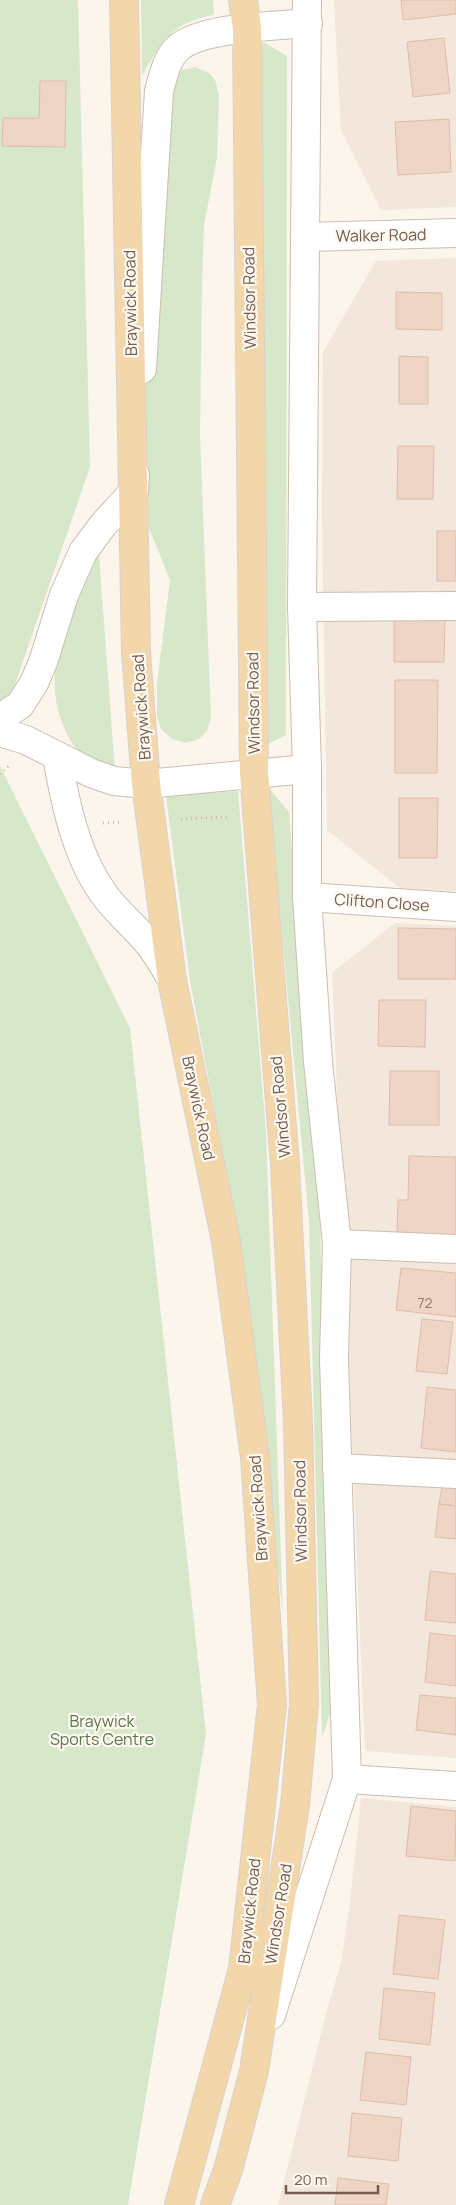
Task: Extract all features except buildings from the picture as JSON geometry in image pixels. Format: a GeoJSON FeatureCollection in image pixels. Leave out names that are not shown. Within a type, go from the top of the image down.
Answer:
{"type":"FeatureCollection","features":[{"type":"Feature","properties":{"kind":"main road","name":"Braywick Road"},"geometry":{"type":"LineString","coordinates":[[124,0],[136,652],[146,784],[172,980],[226,1241],[255,1458],[272,1705],[243,1969],[179,2205]]}},
{"type":"Feature","properties":{"kind":"main road","name":"Windsor Road"},"geometry":{"type":"LineString","coordinates":[[215,2205],[228,2170],[254,2071],[295,1805],[304,1704],[298,1422],[285,1165],[254,772],[246,28],[243,0]]}},
{"type":"Feature","properties":{"kind":"street"},"geometry":{"type":"LineString","coordinates":[[0,718],[20,705],[34,683],[44,662],[64,595],[83,552],[103,525],[134,492],[159,91],[166,68],[177,49],[198,38],[308,12],[302,607],[307,769],[307,898],[318,1062],[337,1244],[334,1359],[347,1779],[320,1866],[301,1917],[254,2071]]}},
{"type":"Feature","properties":{"kind":"street","name":"Walker Road"},"geometry":{"type":"LineString","coordinates":[[306,237],[456,233]]}},
{"type":"Feature","properties":{"kind":"street"},"geometry":{"type":"LineString","coordinates":[[302,607],[456,606]]}},
{"type":"Feature","properties":{"kind":"street"},"geometry":{"type":"LineString","coordinates":[[0,732],[26,740],[98,776],[114,781],[146,784],[254,772],[307,769]]}},
{"type":"Feature","properties":{"kind":"street"},"geometry":{"type":"LineString","coordinates":[[57,756],[65,802],[86,862],[102,892],[120,915],[149,943],[172,980]]}},
{"type":"Feature","properties":{"kind":"street","name":"Clifton Close"},"geometry":{"type":"LineString","coordinates":[[307,898],[456,907]]}},
{"type":"Feature","properties":{"kind":"street"},"geometry":{"type":"LineString","coordinates":[[337,1244],[456,1248]]}},
{"type":"Feature","properties":{"kind":"street"},"geometry":{"type":"LineString","coordinates":[[337,1468],[456,1474]]}},
{"type":"Feature","properties":{"kind":"street"},"geometry":{"type":"LineString","coordinates":[[347,1779],[456,1786]]}},
{"type":"Feature","properties":{"kind":"shaded area"},"geometry":{"type":"Polygon","coordinates":[[[334,0],[456,0],[456,207],[381,210],[341,130],[334,0]]]}},
{"type":"Feature","properties":{"kind":"shaded area"},"geometry":{"type":"Polygon","coordinates":[[[456,258],[456,891],[401,889],[327,830],[322,512],[323,352],[376,261],[456,258]]]}},
{"type":"Feature","properties":{"kind":"shaded area"},"geometry":{"type":"Polygon","coordinates":[[[395,923],[456,926],[456,1758],[365,1751],[332,973],[395,923]]]}},
{"type":"Feature","properties":{"kind":"shaded area"},"geometry":{"type":"Polygon","coordinates":[[[361,1798],[456,1807],[456,2205],[278,2205],[327,2010],[341,1963],[350,1903],[361,1798]]]}},
{"type":"Feature","properties":{"kind":"green space"},"geometry":{"type":"Polygon","coordinates":[[[0,0],[78,0],[90,467],[0,728],[0,0]]]}},
{"type":"Feature","properties":{"kind":"green space"},"geometry":{"type":"Polygon","coordinates":[[[141,0],[213,0],[214,15],[200,18],[178,28],[162,43],[142,76],[141,0]]]}},
{"type":"Feature","properties":{"kind":"green space"},"geometry":{"type":"Polygon","coordinates":[[[248,43],[265,43],[287,56],[286,735],[268,744],[248,43]]]}},
{"type":"Feature","properties":{"kind":"green space"},"geometry":{"type":"Polygon","coordinates":[[[195,67],[209,73],[215,80],[219,95],[217,158],[204,225],[200,436],[211,717],[207,731],[199,739],[186,743],[172,739],[161,729],[157,716],[157,683],[170,580],[134,491],[173,77],[181,70],[195,67]]]}},
{"type":"Feature","properties":{"kind":"green space"},"geometry":{"type":"Polygon","coordinates":[[[93,555],[99,555],[115,771],[86,757],[75,748],[60,717],[55,696],[57,655],[62,634],[93,555]]]}},
{"type":"Feature","properties":{"kind":"green space","name":"Braywick Sports Centre"},"geometry":{"type":"Polygon","coordinates":[[[0,766],[130,1028],[206,1734],[128,2205],[0,2205],[0,766]]]}},
{"type":"Feature","properties":{"kind":"green space"},"geometry":{"type":"Polygon","coordinates":[[[268,787],[289,812],[320,1223],[334,1702],[322,1737],[309,1221],[268,787]]]}},
{"type":"Feature","properties":{"kind":"green space"},"geometry":{"type":"Polygon","coordinates":[[[238,791],[266,1132],[283,1615],[239,1241],[190,981],[166,796],[238,791]]]}}]}
